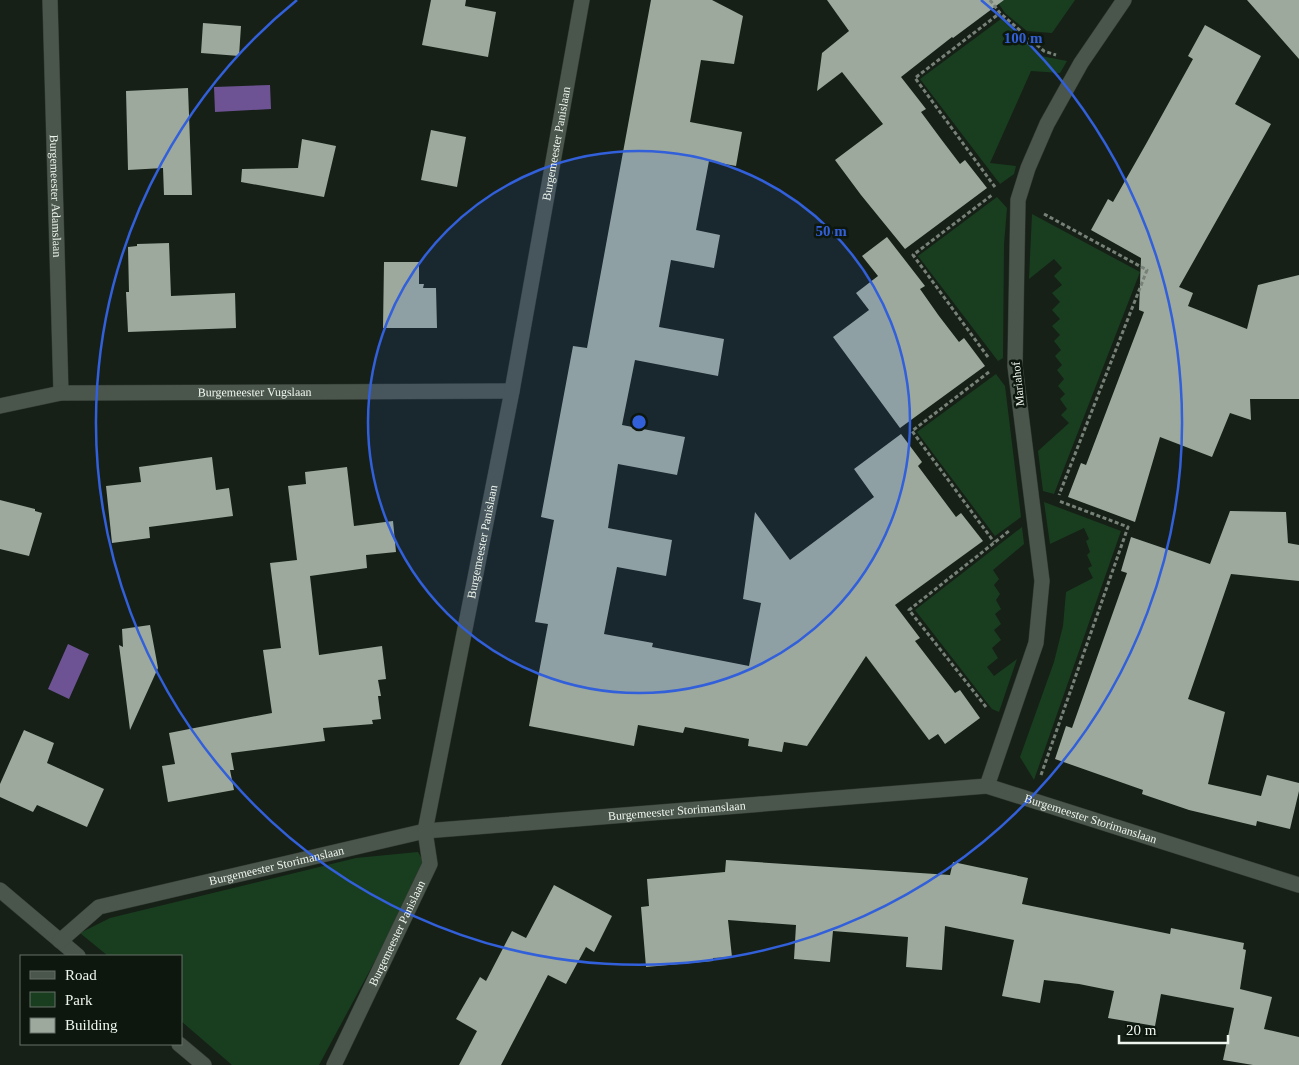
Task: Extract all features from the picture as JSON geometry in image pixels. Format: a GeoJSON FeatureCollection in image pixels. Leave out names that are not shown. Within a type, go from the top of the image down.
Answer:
{"type":"FeatureCollection","features":[{"type":"Feature","properties":{"kind":"street","name":"Burgemeester Adamslaan"},"geometry":{"type":"LineString","coordinates":[[50,0],[61,393]]}},
{"type":"Feature","properties":{"kind":"street","name":"Burgemeester Panislaan"},"geometry":{"type":"LineString","coordinates":[[334,1065],[430,864],[425,831],[512,391],[582,0]]}},
{"type":"Feature","properties":{"kind":"street","name":"Mariahof"},"geometry":{"type":"LineString","coordinates":[[987,786],[1036,643],[1042,581],[1015,366],[1018,200],[1028,168],[1047,124],[1080,63],[1124,0]]}},
{"type":"Feature","properties":{"kind":"street","name":"Burgemeester Vugslaan"},"geometry":{"type":"LineString","coordinates":[[0,406],[61,393],[512,391]]}},
{"type":"Feature","properties":{"kind":"street","name":"Burgemeester Storimanslaan"},"geometry":{"type":"LineString","coordinates":[[60,941],[99,907],[425,831],[987,786],[1299,885]]}},
{"type":"Feature","properties":{"kind":"street"},"geometry":{"type":"LineString","coordinates":[[0,890],[77,955]]}},
{"type":"Feature","properties":{"kind":"street"},"geometry":{"type":"LineString","coordinates":[[180,1045],[204,1065]]}},
{"type":"Feature","properties":{"kind":"path"},"geometry":{"type":"LineString","coordinates":[[990,0],[1000,13],[1044,51],[1080,63]]}},
{"type":"Feature","properties":{"kind":"path"},"geometry":{"type":"LineString","coordinates":[[990,359],[913,255],[998,190],[915,78],[1000,13]]}},
{"type":"Feature","properties":{"kind":"path"},"geometry":{"type":"LineString","coordinates":[[1018,200],[1147,270],[1057,500],[1128,527],[1032,800]]}},
{"type":"Feature","properties":{"kind":"path"},"geometry":{"type":"LineString","coordinates":[[994,542],[912,431],[996,367]]}},
{"type":"Feature","properties":{"kind":"path"},"geometry":{"type":"LineString","coordinates":[[1006,732],[909,610],[1033,513]]}},
{"type":"Feature","properties":{"kind":"green space"},"geometry":{"type":"Polygon","coordinates":[[[996,0],[1075,0],[1052,33],[1027,31],[1005,13],[996,0]]]}},
{"type":"Feature","properties":{"kind":"green space"},"geometry":{"type":"Polygon","coordinates":[[[1001,19],[1041,56],[1067,61],[1060,73],[1031,71],[990,163],[1016,166],[1014,174],[1000,184],[920,79],[1001,19]]]}},
{"type":"Feature","properties":{"kind":"green space"},"geometry":{"type":"Polygon","coordinates":[[[997,197],[1007,208],[1004,244],[1003,358],[998,361],[918,256],[997,197]]]}},
{"type":"Feature","properties":{"kind":"green space"},"geometry":{"type":"Polygon","coordinates":[[[1032,214],[1140,272],[1054,494],[1043,491],[1038,451],[1069,423],[1061,415],[1067,409],[1060,399],[1065,394],[1058,386],[1064,379],[1057,370],[1062,365],[1055,356],[1061,350],[1054,341],[1060,335],[1052,326],[1060,319],[1052,310],[1060,302],[1052,293],[1062,285],[1054,276],[1062,268],[1054,259],[1029,279],[1032,214]]]}},
{"type":"Feature","properties":{"kind":"green space"},"geometry":{"type":"Polygon","coordinates":[[[996,374],[1005,386],[1021,517],[995,536],[917,432],[996,374]]]}},
{"type":"Feature","properties":{"kind":"green space"},"geometry":{"type":"Polygon","coordinates":[[[1044,502],[1121,531],[1034,780],[1020,757],[1054,662],[1063,626],[1066,592],[1093,578],[1088,568],[1092,566],[1087,555],[1090,552],[1086,541],[1089,539],[1084,528],[1050,544],[1044,502]]]}},
{"type":"Feature","properties":{"kind":"green space"},"geometry":{"type":"Polygon","coordinates":[[[1022,527],[1024,544],[993,570],[999,579],[994,585],[1000,594],[996,600],[1001,609],[995,614],[1001,624],[994,630],[1001,640],[992,648],[998,658],[987,667],[994,676],[1017,659],[999,712],[992,709],[915,610],[1022,527]]]}},
{"type":"Feature","properties":{"kind":"green space"},"geometry":{"type":"Polygon","coordinates":[[[418,852],[426,866],[319,1065],[232,1065],[182,1022],[182,955],[107,955],[80,933],[110,918],[356,858],[418,852]]]}},
{"type":"Feature","properties":{"kind":"shaded area"},"geometry":{"type":"Polygon","coordinates":[[[270,85],[271,109],[215,112],[214,87],[270,85]]]}},
{"type":"Feature","properties":{"kind":"shaded area"},"geometry":{"type":"Polygon","coordinates":[[[68,644],[89,654],[69,699],[48,689],[68,644]]]}},
{"type":"Feature","properties":{"kind":"building"},"geometry":{"type":"Polygon","coordinates":[[[431,0],[466,0],[465,6],[496,12],[488,57],[422,45],[431,0]]]}},
{"type":"Feature","properties":{"kind":"building"},"geometry":{"type":"Polygon","coordinates":[[[651,0],[712,0],[743,16],[734,64],[701,60],[690,122],[742,132],[736,166],[709,161],[696,230],[720,235],[714,268],[671,260],[659,327],[724,339],[718,376],[635,360],[622,425],[685,437],[677,475],[618,464],[608,528],[672,540],[666,576],[617,567],[604,634],[653,643],[652,647],[749,666],[761,603],[743,599],[755,512],[790,560],[874,497],[854,469],[901,434],[922,462],[918,466],[956,517],[961,513],[983,541],[895,605],[920,638],[915,641],[955,693],[960,690],[980,718],[945,744],[938,734],[929,740],[866,656],[807,746],[784,742],[782,752],[748,746],[749,739],[685,727],[683,733],[638,725],[634,746],[529,726],[548,624],[535,622],[554,520],[541,517],[573,346],[587,348],[651,0]]]}},
{"type":"Feature","properties":{"kind":"building"},"geometry":{"type":"Polygon","coordinates":[[[827,0],[1004,0],[952,37],[901,77],[926,109],[921,112],[960,164],[965,160],[987,188],[905,249],[835,160],[883,124],[842,72],[817,91],[822,53],[849,31],[827,0]]]}},
{"type":"Feature","properties":{"kind":"building"},"geometry":{"type":"Polygon","coordinates":[[[1247,0],[1299,0],[1299,59],[1247,0]]]}},
{"type":"Feature","properties":{"kind":"building"},"geometry":{"type":"Polygon","coordinates":[[[203,23],[241,26],[239,56],[201,53],[203,23]]]}},
{"type":"Feature","properties":{"kind":"building"},"geometry":{"type":"Polygon","coordinates":[[[1205,25],[1261,56],[1235,104],[1271,124],[1179,287],[1193,293],[1188,306],[1247,329],[1258,285],[1299,275],[1299,399],[1250,399],[1251,420],[1230,413],[1212,457],[1160,437],[1135,522],[1068,497],[1081,463],[1086,465],[1144,312],[1139,310],[1141,258],[1091,230],[1108,199],[1113,202],[1146,144],[1193,59],[1188,56],[1205,25]]]}},
{"type":"Feature","properties":{"kind":"building"},"geometry":{"type":"Polygon","coordinates":[[[188,88],[192,195],[164,195],[163,168],[128,170],[126,91],[188,88]]]}},
{"type":"Feature","properties":{"kind":"building"},"geometry":{"type":"Polygon","coordinates":[[[431,130],[466,137],[457,187],[421,180],[431,130]]]}},
{"type":"Feature","properties":{"kind":"building"},"geometry":{"type":"Polygon","coordinates":[[[302,139],[336,146],[324,197],[241,182],[242,169],[298,168],[302,139]]]}},
{"type":"Feature","properties":{"kind":"building"},"geometry":{"type":"Polygon","coordinates":[[[887,237],[925,286],[920,289],[939,316],[959,342],[964,338],[985,366],[900,428],[833,337],[869,310],[856,293],[878,276],[862,256],[887,237]]]}},
{"type":"Feature","properties":{"kind":"building"},"geometry":{"type":"Polygon","coordinates":[[[169,243],[171,296],[235,293],[236,328],[128,332],[126,292],[129,292],[128,247],[137,246],[137,244],[169,243]]]}},
{"type":"Feature","properties":{"kind":"building"},"geometry":{"type":"Polygon","coordinates":[[[384,262],[419,262],[419,284],[424,284],[423,288],[436,288],[437,328],[383,328],[384,262]]]}},
{"type":"Feature","properties":{"kind":"building"},"geometry":{"type":"Polygon","coordinates":[[[212,457],[216,490],[229,488],[233,516],[149,527],[150,538],[112,543],[106,486],[141,482],[139,467],[212,457]]]}},
{"type":"Feature","properties":{"kind":"building"},"geometry":{"type":"Polygon","coordinates":[[[347,467],[354,526],[393,521],[396,552],[366,555],[367,568],[310,576],[319,655],[382,646],[386,679],[378,680],[381,696],[378,696],[381,719],[372,720],[373,724],[323,728],[325,741],[231,753],[234,770],[230,770],[234,790],[168,802],[162,766],[175,764],[169,733],[272,713],[263,650],[281,648],[270,563],[297,560],[288,486],[306,484],[305,472],[347,467]]]}},
{"type":"Feature","properties":{"kind":"building"},"geometry":{"type":"Polygon","coordinates":[[[0,500],[35,509],[35,511],[42,513],[29,556],[0,549],[0,500]]]}},
{"type":"Feature","properties":{"kind":"building"},"geometry":{"type":"Polygon","coordinates":[[[1230,511],[1286,512],[1288,543],[1299,545],[1299,581],[1231,574],[1188,699],[1225,712],[1208,784],[1261,796],[1267,775],[1299,783],[1299,791],[1290,829],[1257,821],[1256,826],[1189,810],[1142,794],[1143,790],[1055,759],[1066,726],[1072,728],[1127,573],[1121,571],[1131,537],[1210,564],[1230,511]]]}},
{"type":"Feature","properties":{"kind":"building"},"geometry":{"type":"Polygon","coordinates":[[[150,625],[158,668],[130,730],[119,645],[123,647],[122,629],[150,625]]]}},
{"type":"Feature","properties":{"kind":"building"},"geometry":{"type":"Polygon","coordinates":[[[24,730],[54,743],[47,763],[104,789],[87,827],[37,805],[33,812],[0,797],[0,784],[24,730]]]}},
{"type":"Feature","properties":{"kind":"building"},"geometry":{"type":"Polygon","coordinates":[[[726,860],[950,875],[953,862],[1028,878],[1022,904],[1170,934],[1171,928],[1244,943],[1243,949],[1246,950],[1240,989],[1272,997],[1264,1029],[1299,1037],[1299,1065],[1253,1065],[1223,1060],[1234,1008],[1161,994],[1155,1026],[1108,1018],[1114,991],[1079,984],[1044,980],[1040,1003],[1002,996],[1014,940],[945,926],[942,970],[906,967],[908,937],[833,931],[830,962],[794,959],[796,925],[728,920],[732,957],[713,958],[713,961],[646,967],[641,907],[649,906],[647,879],[725,872],[726,860]]]}},
{"type":"Feature","properties":{"kind":"building"},"geometry":{"type":"Polygon","coordinates":[[[554,885],[612,916],[594,952],[586,947],[566,984],[548,975],[501,1065],[459,1065],[477,1031],[456,1019],[480,977],[486,981],[512,931],[526,938],[554,885]]]}}]}
